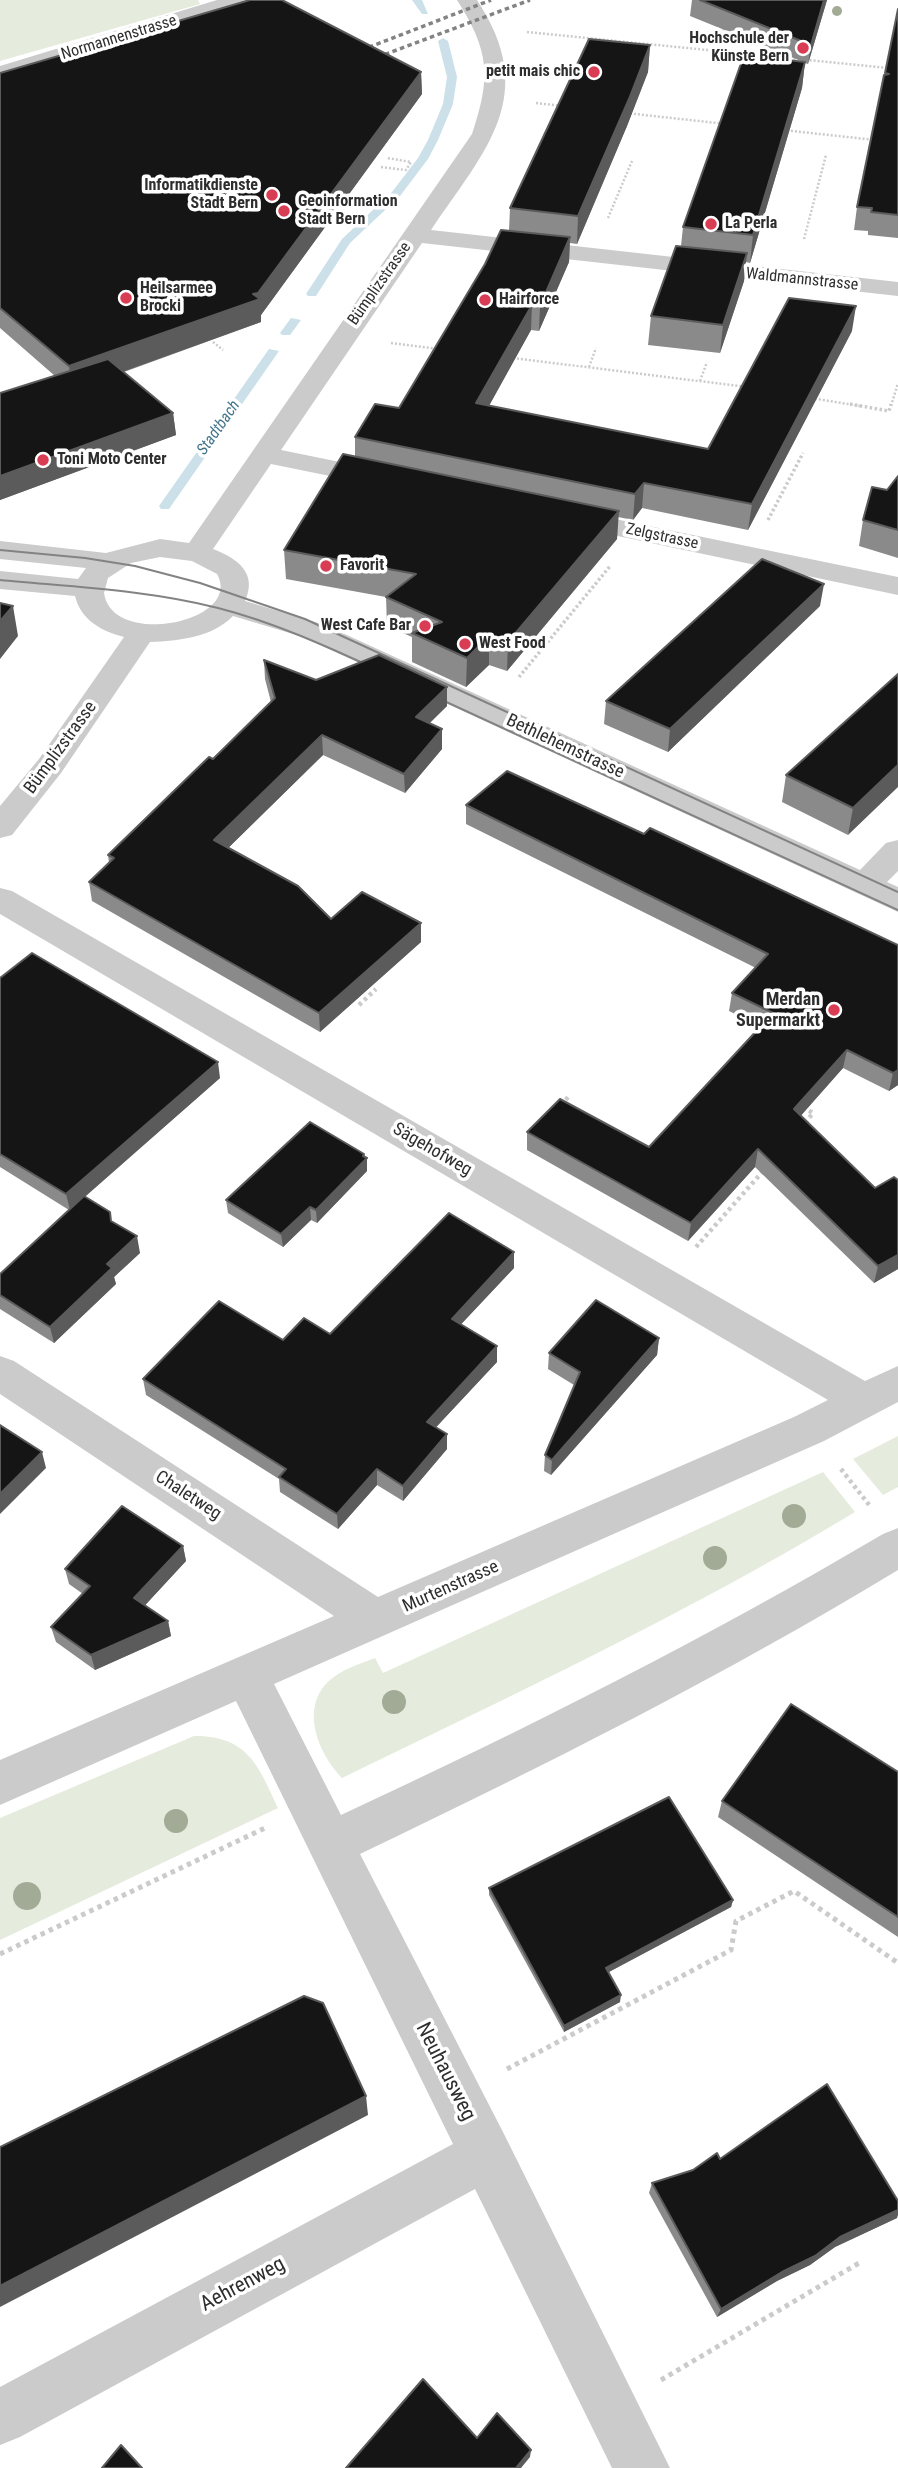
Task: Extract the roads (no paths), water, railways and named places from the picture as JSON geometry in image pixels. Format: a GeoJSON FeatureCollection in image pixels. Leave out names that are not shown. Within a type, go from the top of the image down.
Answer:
{"type":"FeatureCollection","features":[{"type":"Feature","properties":{"kind":"street","name":"Normannenstrasse"},"geometry":{"type":"LineString","coordinates":[[0,73],[237,0]]}},
{"type":"Feature","properties":{"kind":"street","name":"Bümplizstrasse"},"geometry":{"type":"LineString","coordinates":[[197,551],[474,150],[495,97],[496,79],[492,48],[484,26],[467,0]]}},
{"type":"Feature","properties":{"kind":"street","name":"Waldmannstrasse"},"geometry":{"type":"LineString","coordinates":[[415,235],[898,289]]}},
{"type":"Feature","properties":{"kind":"street"},"geometry":{"type":"LineString","coordinates":[[262,454],[416,486]]}},
{"type":"Feature","properties":{"kind":"street","name":"Zelgstrasse"},"geometry":{"type":"LineString","coordinates":[[538,511],[898,586]]}},
{"type":"Feature","properties":{"kind":"street"},"geometry":{"type":"LineString","coordinates":[[160,548],[197,551],[223,564],[231,573],[234,593],[216,616],[192,627],[163,633],[142,632],[116,625],[97,614],[90,603],[90,589],[99,572],[110,562],[133,553],[160,548]]}},
{"type":"Feature","properties":{"kind":"street"},"geometry":{"type":"LineString","coordinates":[[0,550],[110,562]]}},
{"type":"Feature","properties":{"kind":"street"},"geometry":{"type":"LineString","coordinates":[[0,580],[90,589]]}},
{"type":"Feature","properties":{"kind":"street","name":"Bethlehemstrasse"},"geometry":{"type":"LineString","coordinates":[[227,605],[314,631],[898,901]]}},
{"type":"Feature","properties":{"kind":"street","name":"Bümplizstrasse"},"geometry":{"type":"LineString","coordinates":[[0,827],[50,766],[142,632]]}},
{"type":"Feature","properties":{"kind":"street"},"geometry":{"type":"LineString","coordinates":[[865,885],[898,851]]}},
{"type":"Feature","properties":{"kind":"street","name":"Sägehofweg"},"geometry":{"type":"LineString","coordinates":[[0,899],[664,1283],[881,1392]]}},
{"type":"Feature","properties":{"kind":"street","name":"Chaletweg"},"geometry":{"type":"LineString","coordinates":[[0,1373],[377,1620]]}},
{"type":"Feature","properties":{"kind":"street","name":"Murtenstrasse"},"geometry":{"type":"LineString","coordinates":[[0,1783],[809,1429],[881,1392]]}},
{"type":"Feature","properties":{"kind":"street"},"geometry":{"type":"LineString","coordinates":[[331,1844],[649,1688],[838,1584],[898,1547]]}},
{"type":"Feature","properties":{"kind":"street","name":"Neuhausweg"},"geometry":{"type":"LineString","coordinates":[[247,1676],[642,2468]]}},
{"type":"Feature","properties":{"kind":"street","name":"Aehrenweg"},"geometry":{"type":"LineString","coordinates":[[0,2417],[486,2154]]}},
{"type":"Feature","properties":{"kind":"waterway","name":"Stadtbach"},"geometry":{"type":"LineString","coordinates":[[417,0],[425,12]]}},
{"type":"Feature","properties":{"kind":"waterway","name":"Stadtbach"},"geometry":{"type":"LineString","coordinates":[[312,294],[346,241],[396,194],[423,159],[433,140],[448,104],[452,77],[443,41]]}},
{"type":"Feature","properties":{"kind":"waterway","name":"Stadtbach"},"geometry":{"type":"LineString","coordinates":[[286,333],[295,320]]}},
{"type":"Feature","properties":{"kind":"waterway","name":"Stadtbach"},"geometry":{"type":"LineString","coordinates":[[165,506],[273,351]]}},
{"type":"Feature","properties":{"kind":"tram line"},"geometry":{"type":"LineString","coordinates":[[0,550],[135,566],[200,583],[305,619],[898,892]]}},
{"type":"Feature","properties":{"kind":"tram line"},"geometry":{"type":"LineString","coordinates":[[0,580],[137,593],[218,608],[279,627],[378,670]]}},
{"type":"Feature","properties":{"kind":"tram line"},"geometry":{"type":"LineString","coordinates":[[429,694],[898,910]]}},
{"type":"Feature","properties":{"kind":"railway"},"geometry":{"type":"LineString","coordinates":[[354,53],[491,0]]}},
{"type":"Feature","properties":{"kind":"railway"},"geometry":{"type":"LineString","coordinates":[[370,60],[530,0]]}},
{"type":"Feature","properties":{"kind":"place","name":"Hochschule der Künste Bern"},"geometry":{"type":"Point","coordinates":[803,48]}},
{"type":"Feature","properties":{"kind":"place","name":"petit mais chic"},"geometry":{"type":"Point","coordinates":[594,72]}},
{"type":"Feature","properties":{"kind":"place","name":"Informatikdienste Stadt Bern"},"geometry":{"type":"Point","coordinates":[272,195]}},
{"type":"Feature","properties":{"kind":"place","name":"Geoinformation Stadt Bern"},"geometry":{"type":"Point","coordinates":[284,211]}},
{"type":"Feature","properties":{"kind":"place","name":"La Perla"},"geometry":{"type":"Point","coordinates":[711,224]}},
{"type":"Feature","properties":{"kind":"place","name":"Heilsarmee Brocki"},"geometry":{"type":"Point","coordinates":[126,298]}},
{"type":"Feature","properties":{"kind":"place","name":"Hairforce"},"geometry":{"type":"Point","coordinates":[485,300]}},
{"type":"Feature","properties":{"kind":"place","name":"Toni Moto Center"},"geometry":{"type":"Point","coordinates":[43,460]}},
{"type":"Feature","properties":{"kind":"place","name":"Favorit"},"geometry":{"type":"Point","coordinates":[326,566]}},
{"type":"Feature","properties":{"kind":"place","name":"West Cafe Bar"},"geometry":{"type":"Point","coordinates":[425,626]}},
{"type":"Feature","properties":{"kind":"place","name":"West Food"},"geometry":{"type":"Point","coordinates":[465,644]}},
{"type":"Feature","properties":{"kind":"place","name":"Merdan Supermarkt"},"geometry":{"type":"Point","coordinates":[834,1010]}}]}
